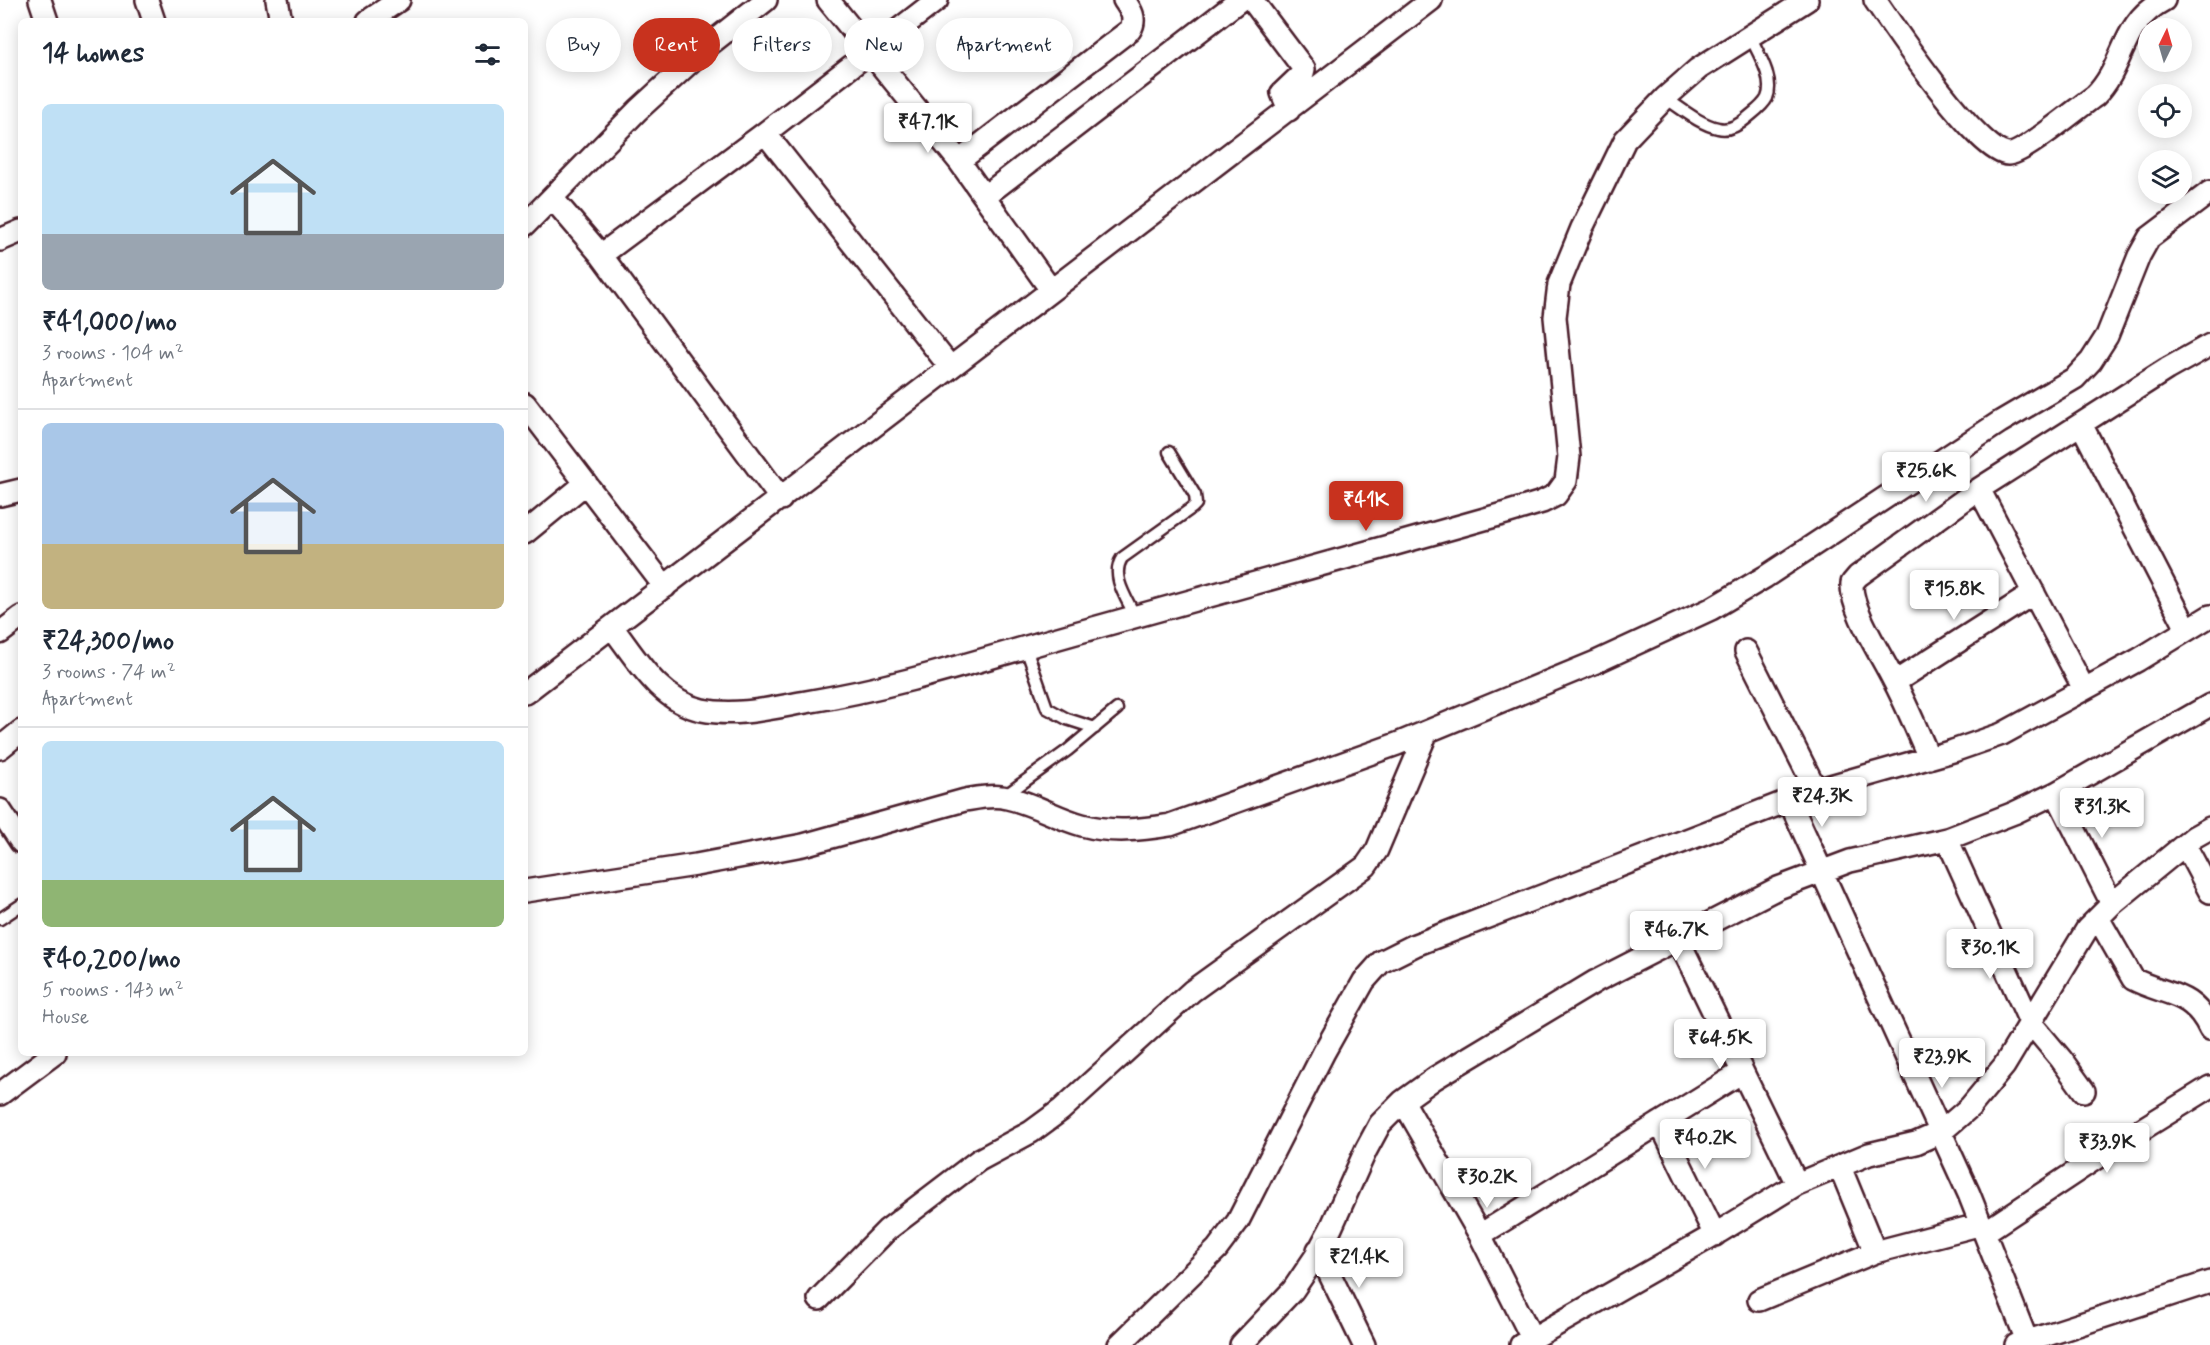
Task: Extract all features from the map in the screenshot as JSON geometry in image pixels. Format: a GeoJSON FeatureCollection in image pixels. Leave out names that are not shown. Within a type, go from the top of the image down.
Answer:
{"type":"FeatureCollection","features":[{"type":"Feature","properties":{"kind":"street"},"geometry":{"type":"LineString","coordinates":[[40,0],[45,18]]}},
{"type":"Feature","properties":{"kind":"street"},"geometry":{"type":"LineString","coordinates":[[147,0],[153,18]]}},
{"type":"Feature","properties":{"kind":"street"},"geometry":{"type":"LineString","coordinates":[[277,0],[280,18]]}},
{"type":"Feature","properties":{"kind":"street"},"geometry":{"type":"LineString","coordinates":[[372,18],[399,0]]}},
{"type":"Feature","properties":{"kind":"street"},"geometry":{"type":"LineString","coordinates":[[528,222],[638,110],[710,44],[766,0]]}},
{"type":"Feature","properties":{"kind":"street"},"geometry":{"type":"LineString","coordinates":[[828,0],[844,19]]}},
{"type":"Feature","properties":{"kind":"street"},"geometry":{"type":"LineString","coordinates":[[914,18],[937,0]]}},
{"type":"Feature","properties":{"kind":"street"},"geometry":{"type":"LineString","coordinates":[[959,160],[1130,30],[1134,18],[1124,0]]}},
{"type":"Feature","properties":{"kind":"street"},"geometry":{"type":"LineString","coordinates":[[985,196],[1240,0]]}},
{"type":"Feature","properties":{"kind":"street"},"geometry":{"type":"LineString","coordinates":[[1252,0],[1304,69],[1303,73],[1282,93],[1289,110]]}},
{"type":"Feature","properties":{"kind":"street"},"geometry":{"type":"LineString","coordinates":[[528,691],[1431,0]]}},
{"type":"Feature","properties":{"kind":"street"},"geometry":{"type":"LineString","coordinates":[[612,627],[652,679],[674,698],[699,709],[728,713],[778,707],[843,696],[935,674],[1515,510],[1556,495],[1566,481],[1569,457],[1555,316],[1559,285],[1582,228],[1625,140],[1665,98],[1698,69],[1808,0]]}},
{"type":"Feature","properties":{"kind":"street"},"geometry":{"type":"LineString","coordinates":[[1875,0],[1923,69],[1979,135],[2003,153],[2009,154],[2023,149],[2105,86],[2126,41],[2143,14],[2164,0]]}},
{"type":"Feature","properties":{"kind":"street"},"geometry":{"type":"LineString","coordinates":[[601,255],[844,72]]}},
{"type":"Feature","properties":{"kind":"street"},"geometry":{"type":"LineString","coordinates":[[888,72],[959,160],[1051,290]]}},
{"type":"Feature","properties":{"kind":"street"},"geometry":{"type":"LineString","coordinates":[[765,133],[950,367]]}},
{"type":"Feature","properties":{"kind":"street"},"geometry":{"type":"LineString","coordinates":[[528,891],[696,865],[803,845],[965,800],[1003,797],[1081,825],[1110,830],[1141,830],[1170,825],[1427,732],[1596,662],[1711,609],[1765,578],[2000,422],[2075,378],[2091,361],[2107,336],[2139,256],[2149,238],[2210,192]]}},
{"type":"Feature","properties":{"kind":"street"},"geometry":{"type":"LineString","coordinates":[[552,199],[601,255],[781,499]]}},
{"type":"Feature","properties":{"kind":"street"},"geometry":{"type":"LineString","coordinates":[[0,240],[18,232]]}},
{"type":"Feature","properties":{"kind":"street"},"geometry":{"type":"LineString","coordinates":[[1929,758],[1852,597],[1852,583],[1858,576],[1979,489],[2167,369],[2210,345]]}},
{"type":"Feature","properties":{"kind":"street"},"geometry":{"type":"LineString","coordinates":[[528,408],[665,587]]}},
{"type":"Feature","properties":{"kind":"street"},"geometry":{"type":"LineString","coordinates":[[2081,424],[2187,628]]}},
{"type":"Feature","properties":{"kind":"street"},"geometry":{"type":"LineString","coordinates":[[528,531],[586,483]]}},
{"type":"Feature","properties":{"kind":"street"},"geometry":{"type":"LineString","coordinates":[[1979,489],[2084,689]]}},
{"type":"Feature","properties":{"kind":"street"},"geometry":{"type":"LineString","coordinates":[[0,495],[18,491]]}},
{"type":"Feature","properties":{"kind":"street"},"geometry":{"type":"LineString","coordinates":[[1894,682],[2034,593]]}},
{"type":"Feature","properties":{"kind":"street"},"geometry":{"type":"LineString","coordinates":[[1119,1345],[1217,1249],[1238,1221],[1341,1022],[1364,981],[1381,962],[1415,945],[1792,808],[1815,790],[1929,758],[2002,734],[2138,660],[2210,616]]}},
{"type":"Feature","properties":{"kind":"street"},"geometry":{"type":"LineString","coordinates":[[0,633],[18,619]]}},
{"type":"Feature","properties":{"kind":"street"},"geometry":{"type":"LineString","coordinates":[[1746,651],[1815,790]]}},
{"type":"Feature","properties":{"kind":"street"},"geometry":{"type":"LineString","coordinates":[[1241,1345],[1293,1290],[1331,1228],[1380,1124],[1403,1101],[1435,1078],[1596,981],[1778,888],[1817,863],[1850,861],[1947,839],[2014,813],[2056,793],[2210,705]]}},
{"type":"Feature","properties":{"kind":"street"},"geometry":{"type":"LineString","coordinates":[[819,1299],[887,1230],[978,1160],[1030,1132],[1061,1110],[1192,991],[1366,866],[1377,850],[1427,732]]}},
{"type":"Feature","properties":{"kind":"street"},"geometry":{"type":"LineString","coordinates":[[0,748],[18,733]]}},
{"type":"Feature","properties":{"kind":"street"},"geometry":{"type":"LineString","coordinates":[[2056,793],[2133,979],[2181,996],[2202,1014],[2210,1029]]}},
{"type":"Feature","properties":{"kind":"street"},"geometry":{"type":"LineString","coordinates":[[1792,808],[1983,1228],[2021,1343],[2210,1282]]}},
{"type":"Feature","properties":{"kind":"street"},"geometry":{"type":"LineString","coordinates":[[9,813],[18,835]]}},
{"type":"Feature","properties":{"kind":"street"},"geometry":{"type":"LineString","coordinates":[[1403,1101],[1480,1235],[1526,1342],[1714,1235],[1797,1184],[1869,1154],[1916,1143],[1941,1132],[1970,1107],[2004,1066],[2087,929],[2105,911],[2185,844],[2210,828]]}},
{"type":"Feature","properties":{"kind":"street"},"geometry":{"type":"LineString","coordinates":[[1947,839],[2030,1022],[2084,1090]]}},
{"type":"Feature","properties":{"kind":"street"},"geometry":{"type":"LineString","coordinates":[[2185,844],[2210,892]]}},
{"type":"Feature","properties":{"kind":"street"},"geometry":{"type":"LineString","coordinates":[[1678,939],[1797,1184]]}},
{"type":"Feature","properties":{"kind":"street"},"geometry":{"type":"LineString","coordinates":[[0,1094],[51,1056]]}},
{"type":"Feature","properties":{"kind":"street"},"geometry":{"type":"LineString","coordinates":[[1480,1235],[1742,1072]]}},
{"type":"Feature","properties":{"kind":"street"},"geometry":{"type":"LineString","coordinates":[[1759,1300],[1875,1252],[1983,1228],[2210,1087]]}},
{"type":"Feature","properties":{"kind":"street"},"geometry":{"type":"LineString","coordinates":[[1660,1123],[1714,1235]]}},
{"type":"Feature","properties":{"kind":"street"},"geometry":{"type":"LineString","coordinates":[[1840,1167],[1875,1252]]}},
{"type":"Feature","properties":{"kind":"street"},"geometry":{"type":"LineString","coordinates":[[1318,1250],[1364,1345]]}},
{"type":"Feature","properties":{"kind":"lane"},"geometry":{"type":"LineString","coordinates":[[1665,98],[1716,128],[1732,128],[1741,123],[1762,105],[1769,87],[1761,59],[1750,36]]}},
{"type":"Feature","properties":{"kind":"lane"},"geometry":{"type":"LineString","coordinates":[[1136,616],[1119,580],[1116,571],[1118,565],[1122,558],[1196,504],[1195,495],[1169,452]]}},
{"type":"Feature","properties":{"kind":"lane"},"geometry":{"type":"LineString","coordinates":[[1026,648],[1047,708],[1067,719],[1095,728]]}},
{"type":"Feature","properties":{"kind":"lane"},"geometry":{"type":"LineString","coordinates":[[1003,797],[1068,750],[1117,710]]}},
{"type":"Feature","properties":{"kind":"lane"},"geometry":{"type":"LineString","coordinates":[[0,919],[18,908]]}}]}
